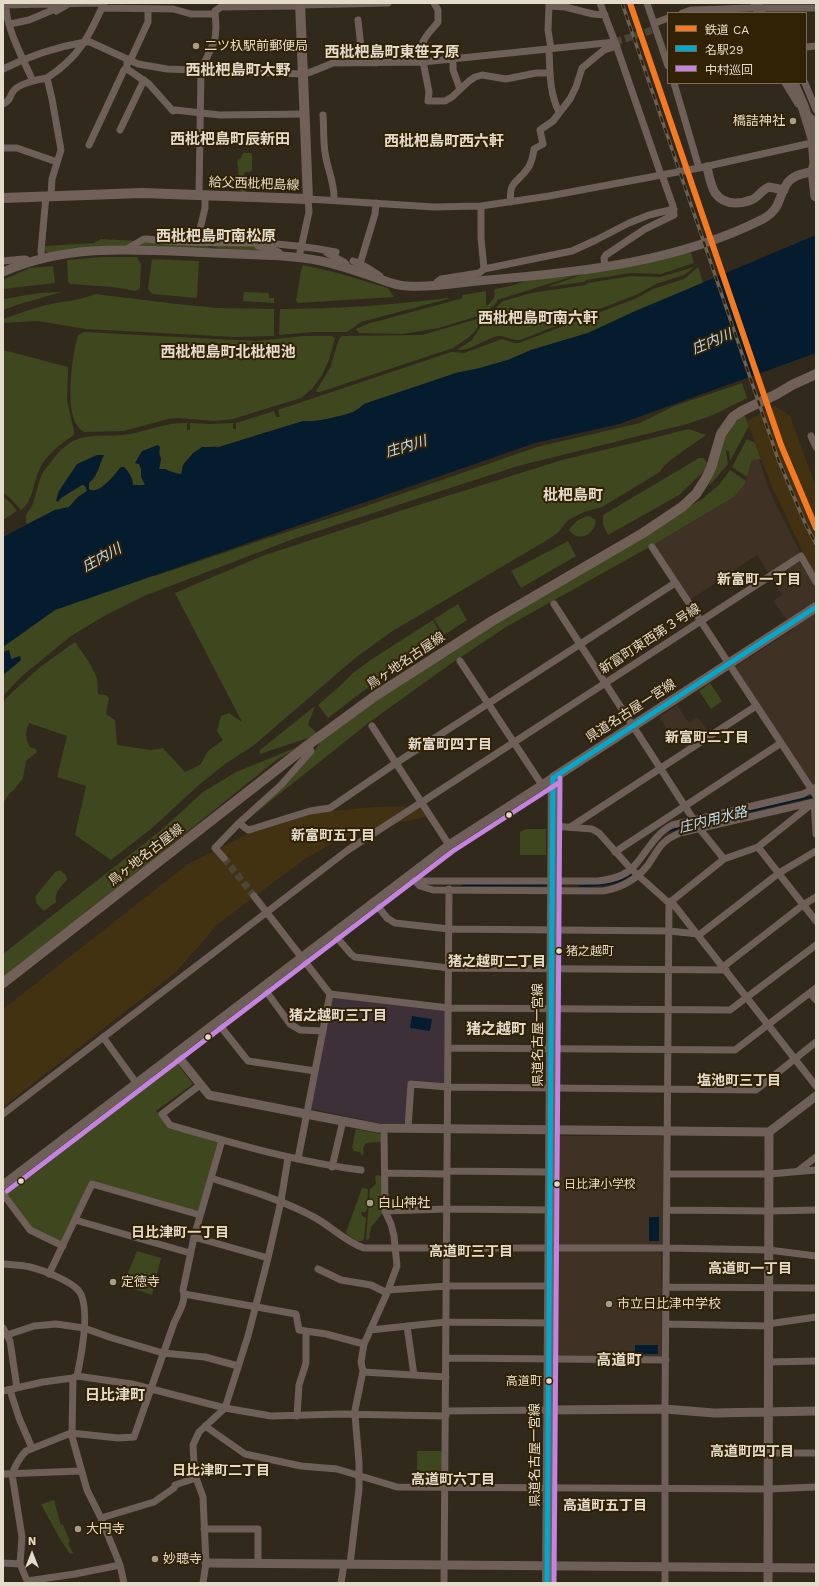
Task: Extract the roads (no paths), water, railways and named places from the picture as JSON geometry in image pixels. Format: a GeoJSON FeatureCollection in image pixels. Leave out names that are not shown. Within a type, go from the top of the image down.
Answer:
{"type":"FeatureCollection","features":[{"type":"Feature","properties":{"kind":"main road","name":"給父西枇杷島線"},"geometry":{"type":"LineString","coordinates":[[3,198],[142,193],[308,199],[300,4]]}},
{"type":"Feature","properties":{"kind":"main road"},"geometry":{"type":"LineString","coordinates":[[793,84],[808,120],[813,138],[816,196]]}},
{"type":"Feature","properties":{"kind":"main road","name":"鳥ヶ地名古屋線"},"geometry":{"type":"LineString","coordinates":[[3,982],[308,745],[376,696],[492,621],[643,533],[682,507],[696,494],[705,480],[711,468],[721,434],[733,417],[806,377],[816,374]]}},
{"type":"Feature","properties":{"kind":"main road","name":"県道名古屋一宮線"},"geometry":{"type":"LineString","coordinates":[[547,1583],[553,778],[816,607]]}},
{"type":"Feature","properties":{"kind":"street"},"geometry":{"type":"LineString","coordinates":[[200,242],[205,208],[202,195],[200,113],[201,70],[215,40],[215,14],[218,9],[221,7],[300,4],[388,3]]}},
{"type":"Feature","properties":{"kind":"street"},"geometry":{"type":"LineString","coordinates":[[434,3],[438,10],[438,22],[421,45],[429,92],[428,101],[445,102],[475,77],[482,75],[506,78],[536,73],[550,73]]}},
{"type":"Feature","properties":{"kind":"street"},"geometry":{"type":"LineString","coordinates":[[600,3],[674,209],[674,215],[645,229],[606,256],[604,258],[605,267]]}},
{"type":"Feature","properties":{"kind":"street"},"geometry":{"type":"LineString","coordinates":[[647,3],[655,23],[667,63]]}},
{"type":"Feature","properties":{"kind":"street"},"geometry":{"type":"LineString","coordinates":[[685,12],[701,3]]}},
{"type":"Feature","properties":{"kind":"street"},"geometry":{"type":"LineString","coordinates":[[10,24],[30,20],[55,9],[56,11],[68,4]]}},
{"type":"Feature","properties":{"kind":"street"},"geometry":{"type":"LineString","coordinates":[[33,81],[14,41],[5,5],[98,4],[148,9],[172,9],[190,14],[215,14]]}},
{"type":"Feature","properties":{"kind":"street"},"geometry":{"type":"LineString","coordinates":[[559,112],[553,100],[550,73],[548,30],[549,4],[593,14],[605,15]]}},
{"type":"Feature","properties":{"kind":"street"},"geometry":{"type":"LineString","coordinates":[[3,104],[10,100],[12,93],[15,90],[33,81],[47,78],[69,62],[85,42],[103,5]]}},
{"type":"Feature","properties":{"kind":"street"},"geometry":{"type":"LineString","coordinates":[[691,10],[718,11],[754,8],[816,8]]}},
{"type":"Feature","properties":{"kind":"street"},"geometry":{"type":"LineString","coordinates":[[89,145],[148,22],[148,9]]}},
{"type":"Feature","properties":{"kind":"street"},"geometry":{"type":"LineString","coordinates":[[655,23],[667,18]]}},
{"type":"Feature","properties":{"kind":"street"},"geometry":{"type":"LineString","coordinates":[[358,20],[361,48],[373,52],[376,56],[376,63]]}},
{"type":"Feature","properties":{"kind":"street"},"geometry":{"type":"LineString","coordinates":[[3,69],[56,47],[85,42],[90,42],[128,61],[167,69],[303,74],[333,63],[423,62],[453,60],[550,49],[616,44]]}},
{"type":"Feature","properties":{"kind":"street"},"geometry":{"type":"LineString","coordinates":[[510,202],[509,192],[511,186],[528,168],[534,149],[543,144],[540,130],[553,121],[570,99],[576,87],[582,68],[604,50],[616,44]]}},
{"type":"Feature","properties":{"kind":"street"},"geometry":{"type":"LineString","coordinates":[[453,60],[453,70],[460,89]]}},
{"type":"Feature","properties":{"kind":"street"},"geometry":{"type":"LineString","coordinates":[[126,68],[144,80],[173,111],[220,115],[305,114]]}},
{"type":"Feature","properties":{"kind":"street"},"geometry":{"type":"LineString","coordinates":[[42,258],[41,251],[52,179],[61,154],[47,78]]}},
{"type":"Feature","properties":{"kind":"street"},"geometry":{"type":"LineString","coordinates":[[120,130],[144,80]]}},
{"type":"Feature","properties":{"kind":"street"},"geometry":{"type":"LineString","coordinates":[[674,84],[703,168],[712,188],[720,199],[726,202],[739,203],[751,201],[769,187],[784,190]]}},
{"type":"Feature","properties":{"kind":"street"},"geometry":{"type":"LineString","coordinates":[[786,84],[800,108],[816,122]]}},
{"type":"Feature","properties":{"kind":"street"},"geometry":{"type":"LineString","coordinates":[[805,84],[816,110]]}},
{"type":"Feature","properties":{"kind":"street"},"geometry":{"type":"LineString","coordinates":[[323,115],[325,152],[329,172],[334,186],[334,200]]}},
{"type":"Feature","properties":{"kind":"street"},"geometry":{"type":"LineString","coordinates":[[300,254],[309,212],[308,199],[434,208],[481,206],[703,168],[816,142]]}},
{"type":"Feature","properties":{"kind":"street"},"geometry":{"type":"LineString","coordinates":[[3,148],[17,148],[58,162]]}},
{"type":"Feature","properties":{"kind":"street"},"geometry":{"type":"LineString","coordinates":[[3,272],[42,258],[89,250],[129,250],[281,256],[300,254],[353,264],[379,279],[394,284],[407,286],[436,285],[555,274],[655,258],[718,240],[760,220],[773,212],[779,204],[789,181],[797,175],[815,168]]}},
{"type":"Feature","properties":{"kind":"street"},"geometry":{"type":"LineString","coordinates":[[353,264],[374,214],[376,203]]}},
{"type":"Feature","properties":{"kind":"street"},"geometry":{"type":"LineString","coordinates":[[481,206],[481,238],[484,269]]}},
{"type":"Feature","properties":{"kind":"street"},"geometry":{"type":"LineString","coordinates":[[436,285],[441,279],[479,273],[484,269],[572,251],[589,244],[629,223],[649,215],[674,209]]}},
{"type":"Feature","properties":{"kind":"street"},"geometry":{"type":"LineString","coordinates":[[129,250],[130,247],[144,239],[256,243],[306,247],[336,252]]}},
{"type":"Feature","properties":{"kind":"street"},"geometry":{"type":"LineString","coordinates":[[200,242],[218,250],[218,254]]}},
{"type":"Feature","properties":{"kind":"street"},"geometry":{"type":"LineString","coordinates":[[256,243],[260,247],[279,252],[281,256]]}},
{"type":"Feature","properties":{"kind":"street"},"geometry":{"type":"LineString","coordinates":[[324,250],[328,254],[344,262],[376,272],[380,276],[379,279]]}},
{"type":"Feature","properties":{"kind":"street"},"geometry":{"type":"LineString","coordinates":[[3,260],[23,258],[28,262]]}},
{"type":"Feature","properties":{"kind":"street"},"geometry":{"type":"LineString","coordinates":[[810,436],[816,447]]}},
{"type":"Feature","properties":{"kind":"street"},"geometry":{"type":"LineString","coordinates":[[652,548],[815,795],[816,834]]}},
{"type":"Feature","properties":{"kind":"street","name":"新富町東西第３号線"},"geometry":{"type":"LineString","coordinates":[[3,1114],[348,850],[801,556],[816,582]]}},
{"type":"Feature","properties":{"kind":"street"},"geometry":{"type":"LineString","coordinates":[[239,823],[248,830],[310,811],[330,808],[396,763],[675,583]]}},
{"type":"Feature","properties":{"kind":"street"},"geometry":{"type":"LineString","coordinates":[[554,604],[697,824],[724,859]]}},
{"type":"Feature","properties":{"kind":"street"},"geometry":{"type":"LineString","coordinates":[[460,661],[542,785]]}},
{"type":"Feature","properties":{"kind":"street"},"geometry":{"type":"LineString","coordinates":[[572,826],[756,706]]}},
{"type":"Feature","properties":{"kind":"street"},"geometry":{"type":"LineString","coordinates":[[372,726],[449,845]]}},
{"type":"Feature","properties":{"kind":"street"},"geometry":{"type":"LineString","coordinates":[[615,852],[781,743]]}},
{"type":"Feature","properties":{"kind":"street"},"geometry":{"type":"LineString","coordinates":[[224,858],[216,848],[239,823],[281,785],[311,751],[308,745]]}},
{"type":"Feature","properties":{"kind":"street"},"geometry":{"type":"LineString","coordinates":[[3,1186],[374,901],[412,878],[449,845],[553,778]]}},
{"type":"Feature","properties":{"kind":"street"},"geometry":{"type":"LineString","coordinates":[[412,878],[420,886],[433,890],[552,886],[605,880],[634,872],[647,866],[659,846],[665,841],[697,824],[783,799],[815,795]]}},
{"type":"Feature","properties":{"kind":"street"},"geometry":{"type":"LineString","coordinates":[[412,878],[552,886],[602,891],[613,889],[624,885],[634,872],[651,843],[664,829],[672,825],[697,824],[815,795]]}},
{"type":"Feature","properties":{"kind":"street"},"geometry":{"type":"LineString","coordinates":[[665,1583],[665,1409],[670,902],[724,859],[758,847],[815,795]]}},
{"type":"Feature","properties":{"kind":"street"},"geometry":{"type":"LineString","coordinates":[[552,826],[572,826],[592,829],[606,839],[615,852],[634,872],[670,902],[699,935],[816,1086]]}},
{"type":"Feature","properties":{"kind":"street"},"geometry":{"type":"LineString","coordinates":[[758,847],[816,921]]}},
{"type":"Feature","properties":{"kind":"street"},"geometry":{"type":"LineString","coordinates":[[374,901],[387,918],[395,923],[449,929],[669,931],[699,935],[779,873],[816,851]]}},
{"type":"Feature","properties":{"kind":"street"},"geometry":{"type":"LineString","coordinates":[[444,1583],[450,889]]}},
{"type":"Feature","properties":{"kind":"street"},"geometry":{"type":"LineString","coordinates":[[254,896],[268,912],[330,994],[449,1008],[730,1010],[816,944]]}},
{"type":"Feature","properties":{"kind":"street"},"geometry":{"type":"LineString","coordinates":[[333,932],[355,957],[449,968],[724,969],[803,904],[816,897]]}},
{"type":"Feature","properties":{"kind":"street"},"geometry":{"type":"LineString","coordinates":[[263,987],[290,1024],[300,1030],[323,1032]]}},
{"type":"Feature","properties":{"kind":"street"},"geometry":{"type":"LineString","coordinates":[[448,1048],[735,1050],[813,991],[816,1000]]}},
{"type":"Feature","properties":{"kind":"street"},"geometry":{"type":"LineString","coordinates":[[298,1159],[330,994]]}},
{"type":"Feature","properties":{"kind":"street"},"geometry":{"type":"LineString","coordinates":[[217,1022],[248,1062],[315,1071]]}},
{"type":"Feature","properties":{"kind":"street"},"geometry":{"type":"LineString","coordinates":[[103,1037],[137,1084]]}},
{"type":"Feature","properties":{"kind":"street"},"geometry":{"type":"LineString","coordinates":[[408,1128],[411,1084],[448,1087],[756,1090],[816,1042]]}},
{"type":"Feature","properties":{"kind":"street"},"geometry":{"type":"LineString","coordinates":[[176,1054],[200,1084],[213,1096],[384,1128],[769,1132],[816,1096]]}},
{"type":"Feature","properties":{"kind":"street"},"geometry":{"type":"LineString","coordinates":[[200,1084],[162,1114],[170,1125],[288,1158],[332,1167],[361,1170]]}},
{"type":"Feature","properties":{"kind":"street"},"geometry":{"type":"LineString","coordinates":[[332,1167],[343,1121]]}},
{"type":"Feature","properties":{"kind":"street"},"geometry":{"type":"LineString","coordinates":[[341,1583],[347,1564],[359,1489],[359,1462],[354,1415],[363,1372],[361,1362],[364,1344],[388,1291],[397,1266],[396,1248],[391,1224],[385,1211],[384,1128]]}},
{"type":"Feature","properties":{"kind":"street"},"geometry":{"type":"LineString","coordinates":[[768,1583],[769,1132]]}},
{"type":"Feature","properties":{"kind":"street"},"geometry":{"type":"LineString","coordinates":[[120,1565],[28,1582],[20,1564],[22,1537],[12,1474],[20,1456],[26,1451],[71,1434],[118,1438],[134,1437],[180,1309],[184,1294],[183,1290],[190,1253],[222,1140]]}},
{"type":"Feature","properties":{"kind":"street"},"geometry":{"type":"LineString","coordinates":[[798,1171],[816,1157]]}},
{"type":"Feature","properties":{"kind":"street"},"geometry":{"type":"LineString","coordinates":[[203,1583],[206,1563],[203,1497],[196,1478],[193,1445],[199,1432],[225,1408],[268,1258],[281,1201],[288,1158]]}},
{"type":"Feature","properties":{"kind":"street"},"geometry":{"type":"LineString","coordinates":[[667,1174],[769,1174],[816,1170]]}},
{"type":"Feature","properties":{"kind":"street"},"geometry":{"type":"LineString","coordinates":[[385,1173],[550,1172]]}},
{"type":"Feature","properties":{"kind":"street"},"geometry":{"type":"LineString","coordinates":[[211,1178],[281,1201],[313,1216],[356,1245],[371,1249],[447,1247],[667,1248],[769,1250],[816,1256]]}},
{"type":"Feature","properties":{"kind":"street"},"geometry":{"type":"LineString","coordinates":[[49,1274],[92,1184],[200,1215]]}},
{"type":"Feature","properties":{"kind":"street"},"geometry":{"type":"LineString","coordinates":[[3,1194],[30,1230],[62,1246]]}},
{"type":"Feature","properties":{"kind":"street"},"geometry":{"type":"LineString","coordinates":[[385,1211],[447,1209],[550,1210]]}},
{"type":"Feature","properties":{"kind":"street"},"geometry":{"type":"LineString","coordinates":[[667,1210],[769,1212],[816,1210]]}},
{"type":"Feature","properties":{"kind":"street"},"geometry":{"type":"LineString","coordinates":[[75,1220],[190,1253]]}},
{"type":"Feature","properties":{"kind":"street"},"geometry":{"type":"LineString","coordinates":[[194,1237],[268,1258]]}},
{"type":"Feature","properties":{"kind":"street"},"geometry":{"type":"LineString","coordinates":[[3,1264],[30,1266],[68,1283],[80,1292],[84,1304],[83,1347],[75,1377],[71,1434],[87,1490],[101,1518],[120,1565],[124,1583]]}},
{"type":"Feature","properties":{"kind":"street"},"geometry":{"type":"LineString","coordinates":[[318,1269],[341,1280],[371,1285],[388,1291],[447,1286],[549,1286]]}},
{"type":"Feature","properties":{"kind":"street"},"geometry":{"type":"LineString","coordinates":[[666,1287],[816,1288]]}},
{"type":"Feature","properties":{"kind":"street"},"geometry":{"type":"LineString","coordinates":[[184,1294],[296,1314],[299,1330],[326,1334],[364,1344]]}},
{"type":"Feature","properties":{"kind":"street"},"geometry":{"type":"LineString","coordinates":[[666,1324],[768,1325],[816,1317]]}},
{"type":"Feature","properties":{"kind":"street"},"geometry":{"type":"LineString","coordinates":[[370,1330],[446,1322],[549,1323]]}},
{"type":"Feature","properties":{"kind":"street"},"geometry":{"type":"LineString","coordinates":[[7,1335],[34,1326],[56,1324],[84,1328],[163,1353],[205,1357],[238,1366]]}},
{"type":"Feature","properties":{"kind":"street"},"geometry":{"type":"LineString","coordinates":[[406,1326],[414,1376]]}},
{"type":"Feature","properties":{"kind":"street"},"geometry":{"type":"LineString","coordinates":[[3,1328],[10,1342],[11,1350],[10,1390],[19,1418],[32,1448]]}},
{"type":"Feature","properties":{"kind":"street"},"geometry":{"type":"LineString","coordinates":[[297,1416],[299,1385],[306,1363],[306,1331]]}},
{"type":"Feature","properties":{"kind":"street"},"geometry":{"type":"LineString","coordinates":[[3,1351],[11,1350]]}},
{"type":"Feature","properties":{"kind":"street"},"geometry":{"type":"LineString","coordinates":[[446,1358],[666,1360]]}},
{"type":"Feature","properties":{"kind":"street"},"geometry":{"type":"LineString","coordinates":[[768,1362],[816,1361]]}},
{"type":"Feature","properties":{"kind":"street"},"geometry":{"type":"LineString","coordinates":[[363,1372],[446,1377]]}},
{"type":"Feature","properties":{"kind":"street"},"geometry":{"type":"LineString","coordinates":[[10,1390],[43,1382],[75,1377],[132,1384],[225,1408],[272,1416],[548,1410],[665,1409],[714,1413],[816,1411]]}},
{"type":"Feature","properties":{"kind":"street"},"geometry":{"type":"LineString","coordinates":[[205,1426],[245,1454],[301,1466],[337,1469],[397,1487],[768,1489],[816,1486]]}},
{"type":"Feature","properties":{"kind":"street"},"geometry":{"type":"LineString","coordinates":[[768,1453],[816,1453]]}},
{"type":"Feature","properties":{"kind":"street"},"geometry":{"type":"LineString","coordinates":[[3,1474],[82,1471]]}},
{"type":"Feature","properties":{"kind":"street"},"geometry":{"type":"LineString","coordinates":[[101,1518],[154,1502],[174,1488],[175,1485],[196,1478]]}},
{"type":"Feature","properties":{"kind":"street"},"geometry":{"type":"LineString","coordinates":[[204,1529],[258,1529],[258,1564]]}},
{"type":"Feature","properties":{"kind":"street"},"geometry":{"type":"LineString","coordinates":[[3,1563],[20,1564]]}},
{"type":"Feature","properties":{"kind":"street"},"geometry":{"type":"LineString","coordinates":[[206,1563],[816,1568]]}},
{"type":"Feature","properties":{"kind":"water","name":"庄内川"},"geometry":{"type":"Polygon","coordinates":[[[816,235],[816,353],[619,424],[535,443],[55,610],[3,647],[3,537],[55,510],[69,507],[78,497],[87,491],[85,486],[82,485],[61,498],[58,502],[56,500],[59,491],[77,464],[97,455],[104,455],[96,474],[89,483],[89,489],[97,490],[102,487],[121,467],[124,467],[129,473],[133,485],[145,485],[141,476],[140,466],[139,464],[135,463],[142,451],[158,445],[160,447],[159,454],[161,459],[159,469],[165,469],[181,474],[184,464],[193,453],[202,447],[219,447],[303,421],[321,420],[348,414],[364,404],[456,373],[508,360],[531,350],[588,333],[633,312],[816,235]]]}},
{"type":"Feature","properties":{"kind":"water"},"geometry":{"type":"Polygon","coordinates":[[[9,650],[11,659],[20,656],[21,660],[3,675],[3,652],[9,650]]]}},
{"type":"Feature","properties":{"kind":"water"},"geometry":{"type":"Polygon","coordinates":[[[412,1016],[432,1019],[430,1031],[410,1028],[412,1016]]]}},
{"type":"Feature","properties":{"kind":"water"},"geometry":{"type":"Polygon","coordinates":[[[649,1217],[659,1217],[659,1241],[649,1241],[649,1217]]]}},
{"type":"Feature","properties":{"kind":"water"},"geometry":{"type":"Polygon","coordinates":[[[635,1345],[658,1345],[658,1354],[635,1354],[635,1345]]]}},
{"type":"Feature","properties":{"kind":"waterway","name":"庄内用水路"},"geometry":{"type":"LineString","coordinates":[[698,823],[811,797],[814,794]]}},
{"type":"Feature","properties":{"kind":"waterway","name":"庄内用水路"},"geometry":{"type":"LineString","coordinates":[[669,831],[693,824]]}},
{"type":"Feature","properties":{"kind":"waterway","name":"庄内用水路"},"geometry":{"type":"LineString","coordinates":[[580,886],[614,883],[632,873]]}},
{"type":"Feature","properties":{"kind":"waterway","name":"庄内用水路"},"geometry":{"type":"LineString","coordinates":[[462,885],[546,885]]}},
{"type":"Feature","properties":{"kind":"tunnel"},"geometry":{"type":"LineString","coordinates":[[615,42],[656,29]]}},
{"type":"Feature","properties":{"kind":"tunnel"},"geometry":{"type":"LineString","coordinates":[[224,858],[254,896]]}},
{"type":"Feature","properties":{"kind":"railway"},"geometry":{"type":"LineString","coordinates":[[622,3],[778,459],[805,523],[816,544]]}},
{"type":"Feature","properties":{"kind":"rail line","name":"CA"},"geometry":{"type":"LineString","coordinates":[[630,3],[781,445],[816,528]]}},
{"type":"Feature","properties":{"kind":"place","name":"二ツ杁駅前郵便局"},"geometry":{"type":"Point","coordinates":[196,46]}},
{"type":"Feature","properties":{"kind":"place","name":"橋詰神社"},"geometry":{"type":"Point","coordinates":[793,121]}},
{"type":"Feature","properties":{"kind":"place","name":"猪之越町"},"geometry":{"type":"Point","coordinates":[559,951]}},
{"type":"Feature","properties":{"kind":"place","name":"日比津小学校"},"geometry":{"type":"Point","coordinates":[557,1184]}},
{"type":"Feature","properties":{"kind":"place","name":"白山神社"},"geometry":{"type":"Point","coordinates":[370,1203]}},
{"type":"Feature","properties":{"kind":"place","name":"定徳寺"},"geometry":{"type":"Point","coordinates":[113,1282]}},
{"type":"Feature","properties":{"kind":"place","name":"市立日比津中学校"},"geometry":{"type":"Point","coordinates":[609,1304]}},
{"type":"Feature","properties":{"kind":"place","name":"高道町"},"geometry":{"type":"Point","coordinates":[549,1381]}},
{"type":"Feature","properties":{"kind":"place","name":"大円寺"},"geometry":{"type":"Point","coordinates":[78,1529]}},
{"type":"Feature","properties":{"kind":"place","name":"妙聴寺"},"geometry":{"type":"Point","coordinates":[155,1559]}},
{"type":"Feature","properties":{"kind":"district","name":"西枇杷島町東笹子原"},"geometry":{"type":"Point","coordinates":[392,53]}},
{"type":"Feature","properties":{"kind":"district","name":"西枇杷島町大野"},"geometry":{"type":"Point","coordinates":[238,71]}},
{"type":"Feature","properties":{"kind":"district","name":"西枇杷島町辰新田"},"geometry":{"type":"Point","coordinates":[230,140]}},
{"type":"Feature","properties":{"kind":"district","name":"西枇杷島町西六軒"},"geometry":{"type":"Point","coordinates":[444,142]}},
{"type":"Feature","properties":{"kind":"district","name":"西枇杷島町南松原"},"geometry":{"type":"Point","coordinates":[216,237]}},
{"type":"Feature","properties":{"kind":"district","name":"西枇杷島町南六軒"},"geometry":{"type":"Point","coordinates":[538,319]}},
{"type":"Feature","properties":{"kind":"district","name":"西枇杷島町北枇杷池"},"geometry":{"type":"Point","coordinates":[228,353]}},
{"type":"Feature","properties":{"kind":"district","name":"枇杷島町"},"geometry":{"type":"Point","coordinates":[573,496]}},
{"type":"Feature","properties":{"kind":"district","name":"新富町一丁目"},"geometry":{"type":"Point","coordinates":[759,580]}},
{"type":"Feature","properties":{"kind":"district","name":"新富町二丁目"},"geometry":{"type":"Point","coordinates":[707,738]}},
{"type":"Feature","properties":{"kind":"district","name":"新富町四丁目"},"geometry":{"type":"Point","coordinates":[450,745]}},
{"type":"Feature","properties":{"kind":"district","name":"新富町五丁目"},"geometry":{"type":"Point","coordinates":[333,836]}},
{"type":"Feature","properties":{"kind":"district","name":"猪之越町二丁目"},"geometry":{"type":"Point","coordinates":[497,962]}},
{"type":"Feature","properties":{"kind":"district","name":"猪之越町三丁目"},"geometry":{"type":"Point","coordinates":[338,1016]}},
{"type":"Feature","properties":{"kind":"district","name":"猪之越町"},"geometry":{"type":"Point","coordinates":[496,1030]}},
{"type":"Feature","properties":{"kind":"district","name":"塩池町三丁目"},"geometry":{"type":"Point","coordinates":[739,1081]}},
{"type":"Feature","properties":{"kind":"district","name":"日比津町一丁目"},"geometry":{"type":"Point","coordinates":[180,1233]}},
{"type":"Feature","properties":{"kind":"district","name":"高道町三丁目"},"geometry":{"type":"Point","coordinates":[471,1252]}},
{"type":"Feature","properties":{"kind":"district","name":"高道町一丁目"},"geometry":{"type":"Point","coordinates":[750,1269]}},
{"type":"Feature","properties":{"kind":"district","name":"高道町"},"geometry":{"type":"Point","coordinates":[619,1361]}},
{"type":"Feature","properties":{"kind":"district","name":"日比津町"},"geometry":{"type":"Point","coordinates":[115,1396]}},
{"type":"Feature","properties":{"kind":"district","name":"高道町四丁目"},"geometry":{"type":"Point","coordinates":[752,1452]}},
{"type":"Feature","properties":{"kind":"district","name":"日比津町二丁目"},"geometry":{"type":"Point","coordinates":[221,1471]}},
{"type":"Feature","properties":{"kind":"district","name":"高道町六丁目"},"geometry":{"type":"Point","coordinates":[453,1480]}},
{"type":"Feature","properties":{"kind":"district","name":"高道町五丁目"},"geometry":{"type":"Point","coordinates":[605,1506]}}]}
